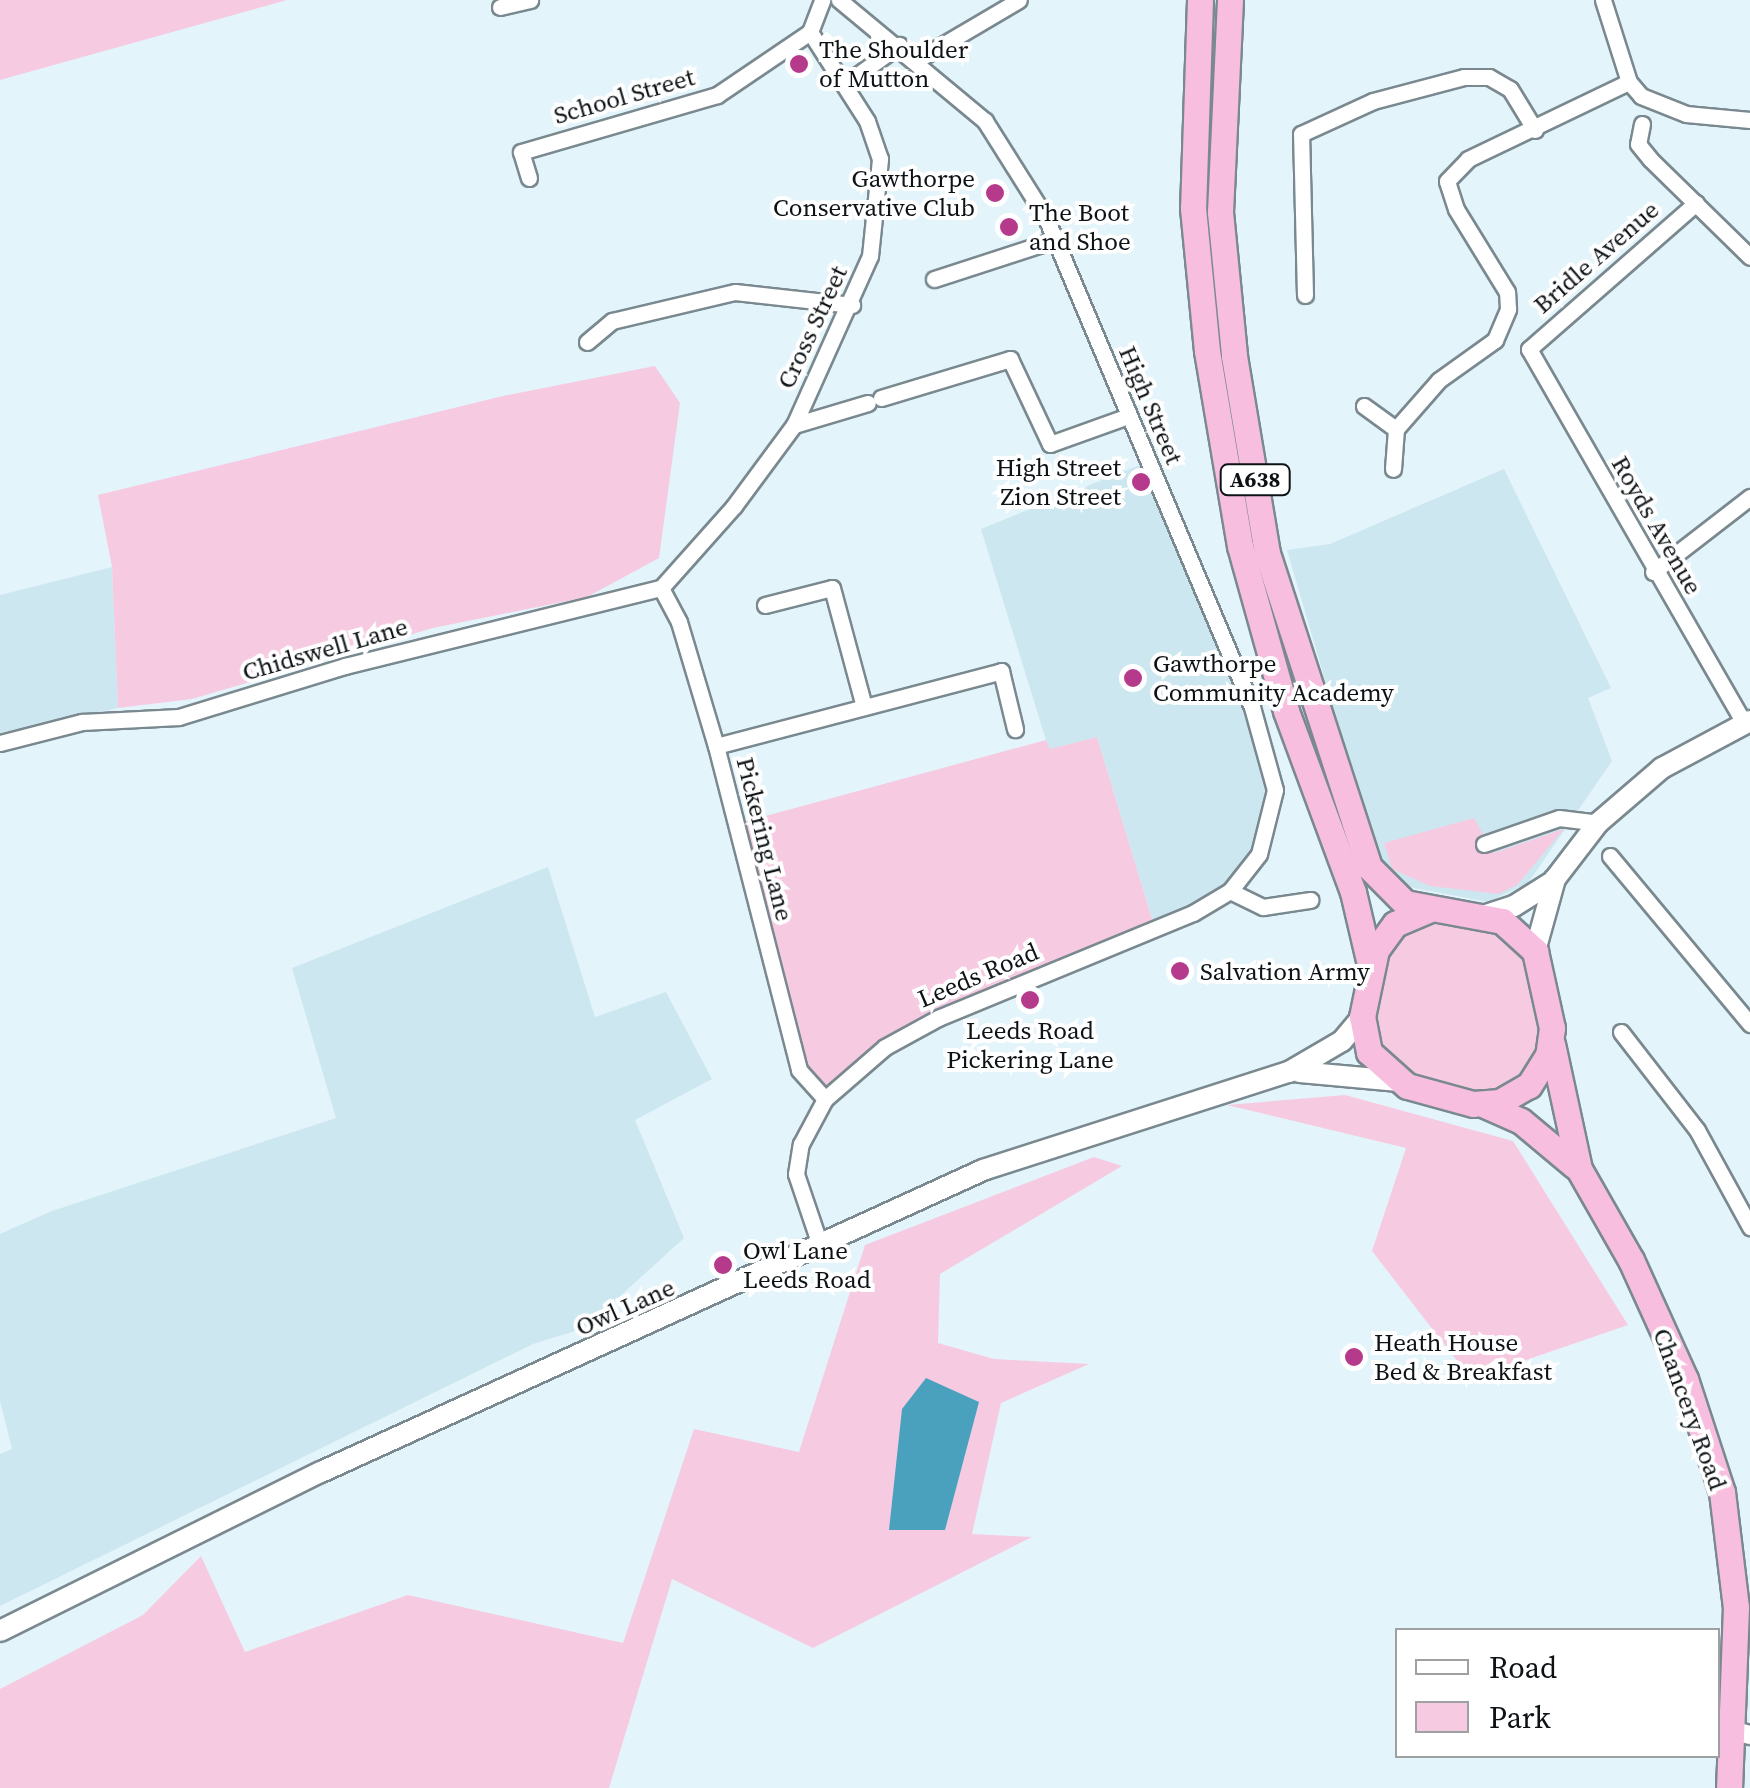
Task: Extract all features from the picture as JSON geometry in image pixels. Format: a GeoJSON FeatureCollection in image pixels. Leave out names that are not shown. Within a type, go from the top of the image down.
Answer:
{"type":"FeatureCollection","features":[{"type":"Feature","properties":{"kind":"highway","name":"A638"},"geometry":{"type":"LineString","coordinates":[[1200,0],[1192,208],[1207,351],[1237,526],[1286,711],[1353,892],[1371,969]]}},
{"type":"Feature","properties":{"kind":"highway","name":"A638"},"geometry":{"type":"LineString","coordinates":[[1230,0],[1220,212],[1234,356],[1267,553],[1369,866],[1385,890],[1431,910],[1486,915],[1514,928],[1535,951]]}},
{"type":"Feature","properties":{"kind":"highway","name":"A638"},"geometry":{"type":"LineString","coordinates":[[1362,1017],[1371,969],[1395,924],[1431,910]]}},
{"type":"Feature","properties":{"kind":"highway"},"geometry":{"type":"LineString","coordinates":[[1362,1017],[1369,1052],[1397,1082],[1485,1105],[1530,1086],[1552,1039],[1535,951]]}},
{"type":"Feature","properties":{"kind":"highway","name":"Chancery Road"},"geometry":{"type":"LineString","coordinates":[[1552,1039],[1579,1169],[1631,1260],[1684,1379],[1722,1492],[1736,1607],[1742,1733],[1729,1788]]}},
{"type":"Feature","properties":{"kind":"highway","name":"Chancery Road"},"geometry":{"type":"LineString","coordinates":[[1485,1105],[1521,1121],[1579,1169]]}},
{"type":"Feature","properties":{"kind":"main road"},"geometry":{"type":"LineString","coordinates":[[1486,915],[1514,906],[1556,879],[1598,824],[1662,768],[1748,722]]}},
{"type":"Feature","properties":{"kind":"main road"},"geometry":{"type":"LineString","coordinates":[[1535,951],[1556,879]]}},
{"type":"Feature","properties":{"kind":"main road","name":"Owl Lane"},"geometry":{"type":"LineString","coordinates":[[0,1630],[322,1472],[983,1170],[1317,1060],[1362,1017]]}},
{"type":"Feature","properties":{"kind":"main road","name":"Owl Lane"},"geometry":{"type":"LineString","coordinates":[[1288,1072],[1397,1082]]}},
{"type":"Feature","properties":{"kind":"street"},"geometry":{"type":"LineString","coordinates":[[810,32],[822,0]]}},
{"type":"Feature","properties":{"kind":"street","name":"High Street"},"geometry":{"type":"LineString","coordinates":[[839,0],[900,45],[996,135],[1057,239],[1269,756],[1275,790],[1270,823],[1259,854],[1230,891]]}},
{"type":"Feature","properties":{"kind":"street"},"geometry":{"type":"LineString","coordinates":[[916,60],[1019,0]]}},
{"type":"Feature","properties":{"kind":"street"},"geometry":{"type":"LineString","coordinates":[[1604,0],[1629,82],[1642,96],[1672,110],[1750,120]]}},
{"type":"Feature","properties":{"kind":"street"},"geometry":{"type":"LineString","coordinates":[[500,7],[524,1]]}},
{"type":"Feature","properties":{"kind":"street","name":"Cross Street"},"geometry":{"type":"LineString","coordinates":[[662,588],[734,506],[794,424],[852,305],[873,242],[881,175],[876,142],[845,84],[810,32]]}},
{"type":"Feature","properties":{"kind":"street","name":"School Street"},"geometry":{"type":"LineString","coordinates":[[529,178],[521,152],[717,95],[810,32]]}},
{"type":"Feature","properties":{"kind":"street"},"geometry":{"type":"LineString","coordinates":[[845,84],[900,45]]}},
{"type":"Feature","properties":{"kind":"street"},"geometry":{"type":"LineString","coordinates":[[1305,295],[1301,134],[1373,101],[1464,77],[1488,77],[1510,89],[1535,130]]}},
{"type":"Feature","properties":{"kind":"street"},"geometry":{"type":"LineString","coordinates":[[1393,469],[1396,429],[1439,380],[1495,340],[1508,309],[1507,292],[1456,210],[1447,181],[1468,159],[1629,82]]}},
{"type":"Feature","properties":{"kind":"street"},"geometry":{"type":"LineString","coordinates":[[1642,124],[1638,144],[1750,257]]}},
{"type":"Feature","properties":{"kind":"street","name":"Bridle Avenue"},"geometry":{"type":"LineString","coordinates":[[1530,349],[1696,203]]}},
{"type":"Feature","properties":{"kind":"street"},"geometry":{"type":"LineString","coordinates":[[934,279],[1057,239]]}},
{"type":"Feature","properties":{"kind":"street"},"geometry":{"type":"LineString","coordinates":[[588,342],[612,321],[734,292],[852,305]]}},
{"type":"Feature","properties":{"kind":"street","name":"Royds Avenue"},"geometry":{"type":"LineString","coordinates":[[1530,349],[1654,572],[1748,722]]}},
{"type":"Feature","properties":{"kind":"street"},"geometry":{"type":"LineString","coordinates":[[794,424],[1010,359],[1050,444],[1128,416]]}},
{"type":"Feature","properties":{"kind":"street"},"geometry":{"type":"LineString","coordinates":[[1364,406],[1396,429]]}},
{"type":"Feature","properties":{"kind":"street"},"geometry":{"type":"LineString","coordinates":[[1654,572],[1750,497]]}},
{"type":"Feature","properties":{"kind":"street","name":"Chidswell Lane"},"geometry":{"type":"LineString","coordinates":[[0,743],[82,722],[179,717],[346,666],[662,588]]}},
{"type":"Feature","properties":{"kind":"street","name":"Pickering Lane"},"geometry":{"type":"LineString","coordinates":[[662,588],[679,622],[716,746],[799,1070],[825,1099]]}},
{"type":"Feature","properties":{"kind":"street"},"geometry":{"type":"LineString","coordinates":[[764,605],[832,588],[864,708]]}},
{"type":"Feature","properties":{"kind":"street"},"geometry":{"type":"LineString","coordinates":[[716,746],[1001,670],[1015,729]]}},
{"type":"Feature","properties":{"kind":"street"},"geometry":{"type":"LineString","coordinates":[[1484,844],[1559,818],[1598,824]]}},
{"type":"Feature","properties":{"kind":"street"},"geometry":{"type":"LineString","coordinates":[[1610,856],[1750,1024]]}},
{"type":"Feature","properties":{"kind":"street"},"geometry":{"type":"LineString","coordinates":[[1230,891],[1264,908],[1310,900]]}},
{"type":"Feature","properties":{"kind":"street","name":"Leeds Road"},"geometry":{"type":"LineString","coordinates":[[820,1245],[796,1174],[801,1144],[825,1099],[885,1047],[938,1018],[1193,913],[1230,891]]}},
{"type":"Feature","properties":{"kind":"street"},"geometry":{"type":"LineString","coordinates":[[1621,1032],[1697,1130],[1750,1227]]}},
{"type":"Feature","properties":{"kind":"shaded area","name":"Gawthorpe Community Academy"},"geometry":{"type":"Polygon","coordinates":[[[1147,462],[1269,756],[1270,823],[1230,891],[1155,929],[1097,737],[1049,750],[981,529],[1147,462]]]}},
{"type":"Feature","properties":{"kind":"shaded area"},"geometry":{"type":"Polygon","coordinates":[[[1504,469],[1611,688],[1588,698],[1612,761],[1528,883],[1488,902],[1414,888],[1392,879],[1378,861],[1287,550],[1330,544],[1504,469]]]}},
{"type":"Feature","properties":{"kind":"shaded area"},"geometry":{"type":"Polygon","coordinates":[[[112,567],[118,708],[0,733],[0,595],[112,567]]]}},
{"type":"Feature","properties":{"kind":"shaded area"},"geometry":{"type":"Polygon","coordinates":[[[548,867],[595,1017],[666,992],[712,1079],[635,1120],[684,1238],[585,1328],[533,1344],[0,1606],[0,1454],[12,1449],[0,1401],[0,1234],[52,1211],[336,1118],[292,968],[548,867]]]}},
{"type":"Feature","properties":{"kind":"green space"},"geometry":{"type":"Polygon","coordinates":[[[0,0],[287,0],[0,80],[0,0]]]}},
{"type":"Feature","properties":{"kind":"green space"},"geometry":{"type":"Polygon","coordinates":[[[655,366],[680,403],[659,558],[587,597],[433,628],[192,699],[118,708],[112,567],[98,495],[503,396],[655,366]]]}},
{"type":"Feature","properties":{"kind":"green space"},"geometry":{"type":"Polygon","coordinates":[[[1097,737],[1155,929],[938,1018],[825,1099],[799,1070],[736,824],[1046,740],[1050,749],[1097,737]]]}},
{"type":"Feature","properties":{"kind":"green space"},"geometry":{"type":"Polygon","coordinates":[[[1474,818],[1494,853],[1564,829],[1517,885],[1498,894],[1430,886],[1392,869],[1384,843],[1474,818]]]}},
{"type":"Feature","properties":{"kind":"green space"},"geometry":{"type":"Polygon","coordinates":[[[1411,915],[1514,928],[1552,1028],[1517,1095],[1407,1086],[1369,1052],[1384,937],[1411,915]]]}},
{"type":"Feature","properties":{"kind":"green space"},"geometry":{"type":"Polygon","coordinates":[[[1345,1095],[1513,1141],[1628,1325],[1471,1379],[1372,1251],[1406,1148],[1227,1105],[1345,1095]]]}},
{"type":"Feature","properties":{"kind":"green space"},"geometry":{"type":"Polygon","coordinates":[[[1094,1157],[1122,1166],[940,1274],[938,1343],[994,1359],[1089,1364],[1001,1403],[972,1534],[1032,1537],[813,1648],[672,1579],[609,1788],[0,1788],[0,1689],[143,1615],[201,1556],[245,1652],[408,1595],[623,1643],[694,1429],[799,1452],[865,1245],[1094,1157]]]}},
{"type":"Feature","properties":{"kind":"water"},"geometry":{"type":"Polygon","coordinates":[[[926,1378],[979,1402],[945,1530],[889,1530],[902,1409],[926,1378]]]}},
{"type":"Feature","properties":{"kind":"place","name":"The Shoulder of Mutton"},"geometry":{"type":"Point","coordinates":[799,64]}},
{"type":"Feature","properties":{"kind":"place","name":"Gawthorpe Conservative Club"},"geometry":{"type":"Point","coordinates":[995,193]}},
{"type":"Feature","properties":{"kind":"place","name":"The Boot and Shoe"},"geometry":{"type":"Point","coordinates":[1009,227]}},
{"type":"Feature","properties":{"kind":"place","name":"High Street Zion Street"},"geometry":{"type":"Point","coordinates":[1141,482]}},
{"type":"Feature","properties":{"kind":"place","name":"Gawthorpe Community Academy"},"geometry":{"type":"Point","coordinates":[1133,678]}},
{"type":"Feature","properties":{"kind":"place","name":"Salvation Army"},"geometry":{"type":"Point","coordinates":[1180,971]}},
{"type":"Feature","properties":{"kind":"place","name":"Leeds Road Pickering Lane"},"geometry":{"type":"Point","coordinates":[1030,1000]}},
{"type":"Feature","properties":{"kind":"place","name":"Owl Lane Leeds Road"},"geometry":{"type":"Point","coordinates":[723,1265]}},
{"type":"Feature","properties":{"kind":"place","name":"Heath House Bed & Breakfast"},"geometry":{"type":"Point","coordinates":[1354,1357]}}]}
